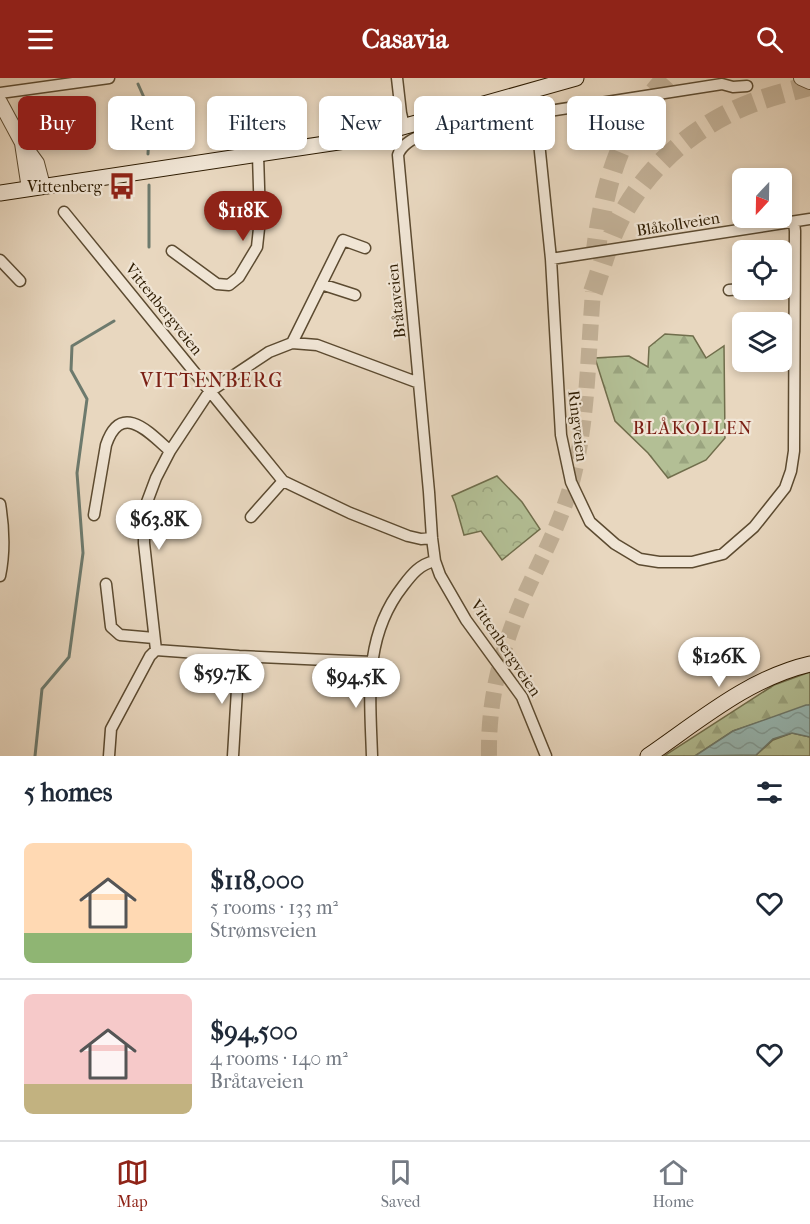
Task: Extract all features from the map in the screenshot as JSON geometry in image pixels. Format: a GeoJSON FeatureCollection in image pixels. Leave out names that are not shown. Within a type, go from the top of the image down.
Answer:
{"type":"FeatureCollection","features":[{"type":"Feature","properties":{"kind":"main road"},"geometry":{"type":"LineString","coordinates":[[0,193],[345,141],[576,78]]}},
{"type":"Feature","properties":{"kind":"main road"},"geometry":{"type":"LineString","coordinates":[[648,756],[740,694],[776,674],[810,664]]}},
{"type":"Feature","properties":{"kind":"street"},"geometry":{"type":"LineString","coordinates":[[0,93],[109,78]]}},
{"type":"Feature","properties":{"kind":"street"},"geometry":{"type":"LineString","coordinates":[[397,78],[404,126]]}},
{"type":"Feature","properties":{"kind":"street"},"geometry":{"type":"LineString","coordinates":[[801,78],[810,82]]}},
{"type":"Feature","properties":{"kind":"street","name":"Bråtaveien"},"geometry":{"type":"LineString","coordinates":[[555,110],[722,81],[733,87],[747,86]]}},
{"type":"Feature","properties":{"kind":"street"},"geometry":{"type":"LineString","coordinates":[[0,102],[21,141],[37,163],[36,188]]}},
{"type":"Feature","properties":{"kind":"street","name":"Bråtaveien"},"geometry":{"type":"LineString","coordinates":[[414,140],[400,148],[397,160],[435,561]]}},
{"type":"Feature","properties":{"kind":"street","name":"Ringveien"},"geometry":{"type":"LineString","coordinates":[[540,150],[551,259],[561,435],[571,482],[590,522],[615,544],[640,559],[659,562],[692,562],[723,554],[754,527],[785,488],[791,471],[794,451],[794,222]]}},
{"type":"Feature","properties":{"kind":"street"},"geometry":{"type":"LineString","coordinates":[[172,251],[217,284],[229,285],[239,277],[257,247],[260,219],[258,155]]}},
{"type":"Feature","properties":{"kind":"street","name":"Vittenbergveien"},"geometry":{"type":"LineString","coordinates":[[64,212],[283,482],[350,513],[408,536],[421,539],[432,538]]}},
{"type":"Feature","properties":{"kind":"street","name":"Blåkollveien"},"geometry":{"type":"LineString","coordinates":[[551,259],[810,219]]}},
{"type":"Feature","properties":{"kind":"street"},"geometry":{"type":"LineString","coordinates":[[292,343],[343,240],[365,248]]}},
{"type":"Feature","properties":{"kind":"street"},"geometry":{"type":"LineString","coordinates":[[0,260],[20,281]]}},
{"type":"Feature","properties":{"kind":"street"},"geometry":{"type":"LineString","coordinates":[[321,284],[355,295]]}},
{"type":"Feature","properties":{"kind":"street"},"geometry":{"type":"LineString","coordinates":[[156,650],[144,543],[147,502],[156,478],[170,452],[209,392],[269,352],[292,343],[317,345],[419,383]]}},
{"type":"Feature","properties":{"kind":"street"},"geometry":{"type":"LineString","coordinates":[[94,515],[106,445],[116,427],[124,423],[135,424],[150,433],[170,452]]}},
{"type":"Feature","properties":{"kind":"street"},"geometry":{"type":"LineString","coordinates":[[250,517],[283,482]]}},
{"type":"Feature","properties":{"kind":"street"},"geometry":{"type":"LineString","coordinates":[[0,504],[3,535],[0,576]]}},
{"type":"Feature","properties":{"kind":"street"},"geometry":{"type":"LineString","coordinates":[[372,756],[372,662],[376,639],[389,606],[400,590],[417,569],[435,561]]}},
{"type":"Feature","properties":{"kind":"street","name":"Vittenbergveien"},"geometry":{"type":"LineString","coordinates":[[435,561],[440,575],[466,620],[522,697],[546,756]]}},
{"type":"Feature","properties":{"kind":"street"},"geometry":{"type":"LineString","coordinates":[[106,584],[111,627],[120,635],[154,638]]}},
{"type":"Feature","properties":{"kind":"street"},"geometry":{"type":"LineString","coordinates":[[109,756],[111,729],[150,656],[156,650],[372,662]]}},
{"type":"Feature","properties":{"kind":"street"},"geometry":{"type":"LineString","coordinates":[[233,756],[238,656]]}},
{"type":"Feature","properties":{"kind":"green space"},"geometry":{"type":"Polygon","coordinates":[[[665,334],[693,336],[706,358],[724,346],[725,438],[706,460],[668,478],[648,453],[615,421],[595,358],[629,356],[648,367],[649,347],[665,334]]]}},
{"type":"Feature","properties":{"kind":"green space"},"geometry":{"type":"Polygon","coordinates":[[[497,476],[522,502],[540,529],[502,560],[481,531],[464,535],[452,496],[497,476]]]}},
{"type":"Feature","properties":{"kind":"green space"},"geometry":{"type":"Polygon","coordinates":[[[810,672],[810,705],[733,731],[695,756],[664,756],[774,685],[810,672]]]}},
{"type":"Feature","properties":{"kind":"green space"},"geometry":{"type":"Polygon","coordinates":[[[792,733],[810,737],[810,756],[744,756],[756,755],[773,740],[792,733]]]}},
{"type":"Feature","properties":{"kind":"water"},"geometry":{"type":"Polygon","coordinates":[[[810,705],[810,737],[792,733],[773,739],[756,755],[695,756],[733,731],[810,705]]]}},
{"type":"Feature","properties":{"kind":"waterway"},"geometry":{"type":"LineString","coordinates":[[138,84],[150,111],[148,154]]}},
{"type":"Feature","properties":{"kind":"waterway"},"geometry":{"type":"LineString","coordinates":[[149,185],[149,247]]}},
{"type":"Feature","properties":{"kind":"waterway"},"geometry":{"type":"LineString","coordinates":[[35,756],[42,689],[69,657],[83,553],[77,473],[87,399],[71,370],[72,346],[114,321]]}},
{"type":"Feature","properties":{"kind":"tunnel"},"geometry":{"type":"LineString","coordinates":[[595,259],[602,210],[616,162],[636,118],[666,78]]}},
{"type":"Feature","properties":{"kind":"tunnel"},"geometry":{"type":"LineString","coordinates":[[593,292],[620,219],[631,199],[660,164],[693,135],[712,122],[759,100],[810,86]]}},
{"type":"Feature","properties":{"kind":"tunnel"},"geometry":{"type":"LineString","coordinates":[[489,756],[491,713],[503,652],[517,612],[558,522],[573,478],[585,409],[593,292]]}},
{"type":"Feature","properties":{"kind":"place","name":"Vittenberg"},"geometry":{"type":"Point","coordinates":[122,186]}},
{"type":"Feature","properties":{"kind":"district","name":"VITTENBERG"},"geometry":{"type":"Point","coordinates":[212,380]}},
{"type":"Feature","properties":{"kind":"district","name":"BLÅKOLLEN"},"geometry":{"type":"Point","coordinates":[693,428]}}]}
